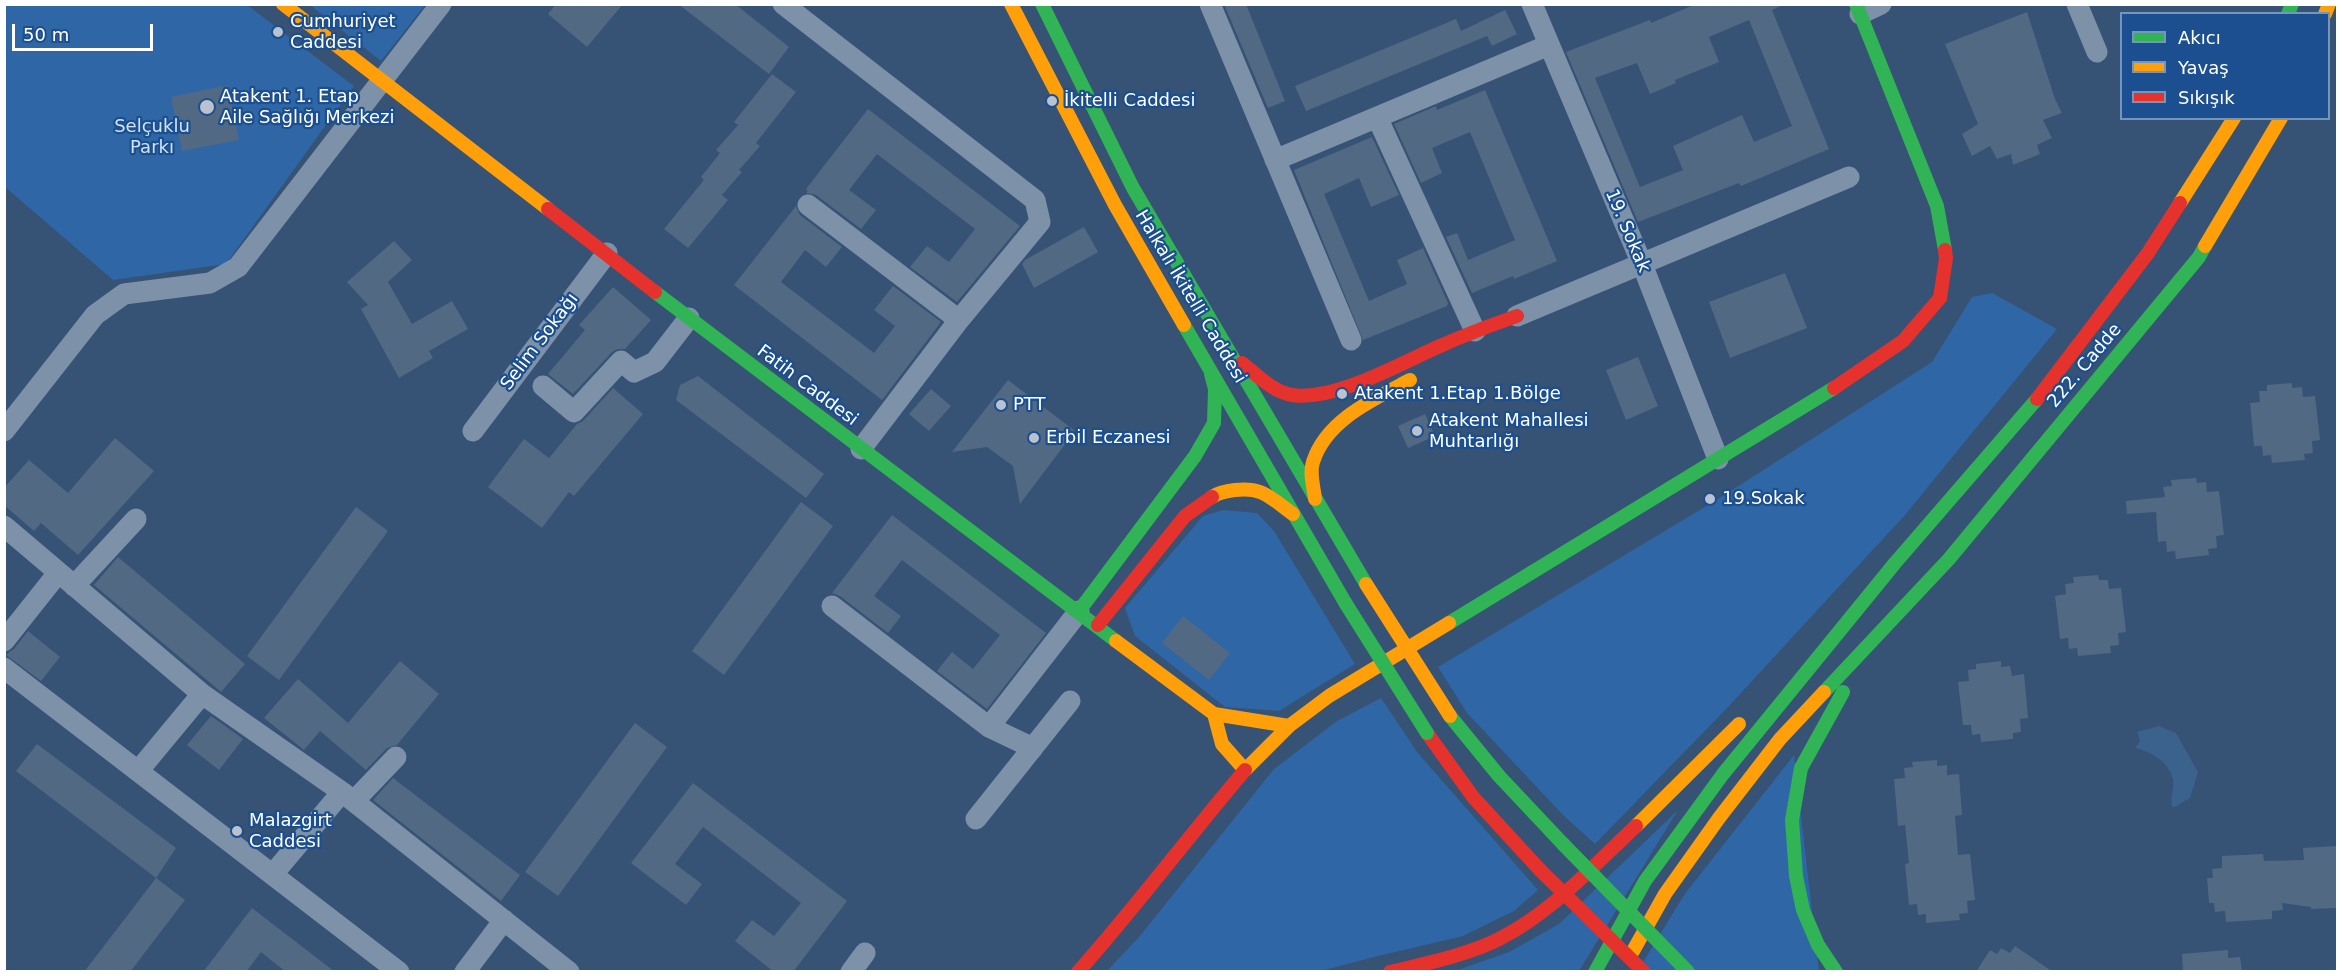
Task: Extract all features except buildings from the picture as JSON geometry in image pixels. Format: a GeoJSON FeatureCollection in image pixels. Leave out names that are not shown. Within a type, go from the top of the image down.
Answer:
{"type":"FeatureCollection","features":[{"type":"Feature","properties":{"kind":"main road","name":"Fatih Caddesi"},"geometry":{"type":"LineString","coordinates":[[283,4],[689,318],[1214,714]]}},
{"type":"Feature","properties":{"kind":"main road","name":"Halkalı İkitelli Caddesi"},"geometry":{"type":"LineString","coordinates":[[1011,4],[1115,205],[1346,604],[1426,733],[1473,797],[1540,870],[1644,972]]}},
{"type":"Feature","properties":{"kind":"main road","name":"Halkalı İkitelli Caddesi"},"geometry":{"type":"LineString","coordinates":[[1042,4],[1133,188],[1315,500],[1449,716],[1499,776],[1688,972]]}},
{"type":"Feature","properties":{"kind":"main road"},"geometry":{"type":"LineString","coordinates":[[1078,972],[1126,918],[1188,837],[1245,770],[1289,726],[1329,696],[1845,382],[1903,341],[1940,298],[1946,258],[1937,206],[1858,9]]}},
{"type":"Feature","properties":{"kind":"main road","name":"222. Cadde"},"geometry":{"type":"LineString","coordinates":[[1895,563],[2050,384],[2148,253],[2233,120]]}},
{"type":"Feature","properties":{"kind":"main road","name":"222. Cadde"},"geometry":{"type":"LineString","coordinates":[[1893,619],[1948,559],[2199,257],[2280,120]]}},
{"type":"Feature","properties":{"kind":"main road"},"geometry":{"type":"LineString","coordinates":[[1229,353],[1269,384],[1292,396],[1320,396],[1397,366],[1475,331],[1517,316]]}},
{"type":"Feature","properties":{"kind":"main road"},"geometry":{"type":"LineString","coordinates":[[1462,352],[1517,316]]}},
{"type":"Feature","properties":{"kind":"main road"},"geometry":{"type":"LineString","coordinates":[[1079,611],[1195,456],[1214,423],[1215,389],[1208,364]]}},
{"type":"Feature","properties":{"kind":"main road"},"geometry":{"type":"LineString","coordinates":[[1315,500],[1313,463],[1325,438],[1379,396],[1422,374]]}},
{"type":"Feature","properties":{"kind":"main road"},"geometry":{"type":"LineString","coordinates":[[1098,625],[1185,516],[1216,494],[1235,490],[1259,491],[1295,516]]}},
{"type":"Feature","properties":{"kind":"main road"},"geometry":{"type":"LineString","coordinates":[[1781,681],[1895,563]]}},
{"type":"Feature","properties":{"kind":"main road"},"geometry":{"type":"LineString","coordinates":[[1595,972],[1645,881],[1692,816],[1723,774],[1895,563]]}},
{"type":"Feature","properties":{"kind":"main road"},"geometry":{"type":"LineString","coordinates":[[1622,972],[1665,894],[1732,801],[1780,739],[1893,619]]}},
{"type":"Feature","properties":{"kind":"main road"},"geometry":{"type":"LineString","coordinates":[[1836,972],[1818,945],[1803,910],[1796,876],[1792,820],[1800,768],[1835,704],[1893,619]]}},
{"type":"Feature","properties":{"kind":"main road"},"geometry":{"type":"LineString","coordinates":[[1245,770],[1221,744],[1214,714],[1289,726]]}},
{"type":"Feature","properties":{"kind":"main road"},"geometry":{"type":"LineString","coordinates":[[1390,972],[1443,959],[1500,939],[1555,903],[1691,773],[1748,714]]}},
{"type":"Feature","properties":{"kind":"street"},"geometry":{"type":"LineString","coordinates":[[4,431],[95,315],[124,294],[210,283],[238,267],[441,4]]}},
{"type":"Feature","properties":{"kind":"street"},"geometry":{"type":"LineString","coordinates":[[783,4],[1035,200],[1040,222],[959,320],[861,449]]}},
{"type":"Feature","properties":{"kind":"street"},"geometry":{"type":"LineString","coordinates":[[1210,4],[1351,340]]}},
{"type":"Feature","properties":{"kind":"street","name":"19. Sokak"},"geometry":{"type":"LineString","coordinates":[[1532,4],[1642,264],[1718,459]]}},
{"type":"Feature","properties":{"kind":"street"},"geometry":{"type":"LineString","coordinates":[[1858,9],[1881,4]]}},
{"type":"Feature","properties":{"kind":"street"},"geometry":{"type":"LineString","coordinates":[[2077,4],[2097,52]]}},
{"type":"Feature","properties":{"kind":"street"},"geometry":{"type":"LineString","coordinates":[[1275,160],[1549,45]]}},
{"type":"Feature","properties":{"kind":"street"},"geometry":{"type":"LineString","coordinates":[[1377,117],[1475,331]]}},
{"type":"Feature","properties":{"kind":"street"},"geometry":{"type":"LineString","coordinates":[[1517,316],[1849,177]]}},
{"type":"Feature","properties":{"kind":"street"},"geometry":{"type":"LineString","coordinates":[[808,205],[959,320]]}},
{"type":"Feature","properties":{"kind":"street","name":"Selim Sokağı"},"geometry":{"type":"LineString","coordinates":[[473,431],[607,253]]}},
{"type":"Feature","properties":{"kind":"street"},"geometry":{"type":"LineString","coordinates":[[543,386],[574,412],[621,361],[634,372],[654,362],[689,318]]}},
{"type":"Feature","properties":{"kind":"street"},"geometry":{"type":"LineString","coordinates":[[74,586],[136,519]]}},
{"type":"Feature","properties":{"kind":"street"},"geometry":{"type":"LineString","coordinates":[[4,526],[202,694],[348,797],[569,972]]}},
{"type":"Feature","properties":{"kind":"street"},"geometry":{"type":"LineString","coordinates":[[4,641],[58,573]]}},
{"type":"Feature","properties":{"kind":"street"},"geometry":{"type":"LineString","coordinates":[[832,606],[989,727],[1033,748]]}},
{"type":"Feature","properties":{"kind":"street"},"geometry":{"type":"LineString","coordinates":[[989,727],[1079,611]]}},
{"type":"Feature","properties":{"kind":"street"},"geometry":{"type":"LineString","coordinates":[[4,668],[399,972]]}},
{"type":"Feature","properties":{"kind":"street"},"geometry":{"type":"LineString","coordinates":[[139,770],[202,694]]}},
{"type":"Feature","properties":{"kind":"street"},"geometry":{"type":"LineString","coordinates":[[976,819],[1070,701]]}},
{"type":"Feature","properties":{"kind":"street"},"geometry":{"type":"LineString","coordinates":[[273,874],[348,797],[396,757]]}},
{"type":"Feature","properties":{"kind":"street"},"geometry":{"type":"LineString","coordinates":[[465,972],[504,920]]}},
{"type":"Feature","properties":{"kind":"street"},"geometry":{"type":"LineString","coordinates":[[851,972],[865,953]]}},
{"type":"Feature","properties":{"kind":"green space","name":"Selçuklu Parkı"},"geometry":{"type":"Polygon","coordinates":[[[5,5],[247,5],[354,86],[226,264],[113,280],[5,187],[5,5]]]}},
{"type":"Feature","properties":{"kind":"green space"},"geometry":{"type":"Polygon","coordinates":[[[310,5],[425,5],[381,61],[310,5]]]}},
{"type":"Feature","properties":{"kind":"green space"},"geometry":{"type":"Polygon","coordinates":[[[1992,293],[2057,329],[1905,515],[1729,706],[1595,844],[1563,815],[1467,713],[1438,667],[1718,499],[1932,362],[1972,297],[1992,293]]]}},
{"type":"Feature","properties":{"kind":"green space"},"geometry":{"type":"Polygon","coordinates":[[[1223,510],[1257,513],[1274,531],[1355,664],[1279,711],[1225,707],[1135,636],[1125,608],[1203,516],[1223,510]]]}},
{"type":"Feature","properties":{"kind":"green space"},"geometry":{"type":"Polygon","coordinates":[[[1381,698],[1417,752],[1538,890],[1514,911],[1463,936],[1321,971],[1106,972],[1139,937],[1274,769],[1337,721],[1381,698]]]}},
{"type":"Feature","properties":{"kind":"green space"},"geometry":{"type":"Polygon","coordinates":[[[1794,755],[1819,971],[1637,972],[1684,895],[1794,755]]]}},
{"type":"Feature","properties":{"kind":"green space"},"geometry":{"type":"Polygon","coordinates":[[[1678,810],[1579,971],[1452,972],[1509,952],[1559,924],[1678,810]]]}},
{"type":"Feature","properties":{"kind":"shaded area"},"geometry":{"type":"Polygon","coordinates":[[[2159,726],[2176,733],[2198,772],[2190,798],[2173,808],[2171,801],[2173,780],[2168,768],[2153,755],[2135,748],[2140,741],[2137,732],[2159,726]]]}},
{"type":"Feature","properties":{"kind":"traffic: fast"},"geometry":{"type":"LineString","coordinates":[[1042,4],[1133,188],[1366,584]]}},
{"type":"Feature","properties":{"kind":"traffic: fast"},"geometry":{"type":"LineString","coordinates":[[1856,4],[1937,206],[1945,250]]}},
{"type":"Feature","properties":{"kind":"traffic: fast"},"geometry":{"type":"LineString","coordinates":[[2289,12],[2292,4]]}},
{"type":"Feature","properties":{"kind":"traffic: fast"},"geometry":{"type":"LineString","coordinates":[[1824,692],[1949,559],[2199,257],[2205,246]]}},
{"type":"Feature","properties":{"kind":"traffic: fast"},"geometry":{"type":"LineString","coordinates":[[655,292],[1116,641]]}},
{"type":"Feature","properties":{"kind":"traffic: fast"},"geometry":{"type":"LineString","coordinates":[[1184,325],[1346,604]]}},
{"type":"Feature","properties":{"kind":"traffic: fast"},"geometry":{"type":"LineString","coordinates":[[1079,611],[1195,456],[1214,423],[1215,389],[1211,374]]}},
{"type":"Feature","properties":{"kind":"traffic: fast"},"geometry":{"type":"LineString","coordinates":[[1449,623],[1834,388]]}},
{"type":"Feature","properties":{"kind":"traffic: fast"},"geometry":{"type":"LineString","coordinates":[[1595,972],[1645,881],[1723,774],[1895,563],[2037,399]]}},
{"type":"Feature","properties":{"kind":"traffic: fast"},"geometry":{"type":"LineString","coordinates":[[1346,604],[1427,733]]}},
{"type":"Feature","properties":{"kind":"traffic: fast"},"geometry":{"type":"LineString","coordinates":[[1836,972],[1818,945],[1803,910],[1796,876],[1792,820],[1801,768],[1843,692]]}},
{"type":"Feature","properties":{"kind":"traffic: fast"},"geometry":{"type":"LineString","coordinates":[[1450,716],[1499,776],[1563,844]]}},
{"type":"Feature","properties":{"kind":"traffic: fast"},"geometry":{"type":"LineString","coordinates":[[1563,844],[1688,972]]}},
{"type":"Feature","properties":{"kind":"traffic: slow"},"geometry":{"type":"LineString","coordinates":[[283,4],[548,209]]}},
{"type":"Feature","properties":{"kind":"traffic: slow"},"geometry":{"type":"LineString","coordinates":[[1011,4],[1115,205],[1184,325]]}},
{"type":"Feature","properties":{"kind":"traffic: slow"},"geometry":{"type":"LineString","coordinates":[[2326,12],[2329,4]]}},
{"type":"Feature","properties":{"kind":"traffic: slow"},"geometry":{"type":"LineString","coordinates":[[2180,203],[2233,120]]}},
{"type":"Feature","properties":{"kind":"traffic: slow"},"geometry":{"type":"LineString","coordinates":[[2205,246],[2280,120]]}},
{"type":"Feature","properties":{"kind":"traffic: slow"},"geometry":{"type":"LineString","coordinates":[[1315,499],[1313,462],[1319,447],[1329,434],[1353,412],[1410,380]]}},
{"type":"Feature","properties":{"kind":"traffic: slow"},"geometry":{"type":"LineString","coordinates":[[1212,497],[1228,491],[1255,490],[1268,496],[1293,514]]}},
{"type":"Feature","properties":{"kind":"traffic: slow"},"geometry":{"type":"LineString","coordinates":[[1366,584],[1450,716]]}},
{"type":"Feature","properties":{"kind":"traffic: slow"},"geometry":{"type":"LineString","coordinates":[[1214,714],[1222,744],[1245,770],[1289,726],[1329,696],[1449,623]]}},
{"type":"Feature","properties":{"kind":"traffic: slow"},"geometry":{"type":"LineString","coordinates":[[1116,641],[1214,714],[1289,726]]}},
{"type":"Feature","properties":{"kind":"traffic: slow"},"geometry":{"type":"LineString","coordinates":[[1633,951],[1665,894],[1719,818],[1780,739],[1824,692]]}},
{"type":"Feature","properties":{"kind":"traffic: slow"},"geometry":{"type":"LineString","coordinates":[[1636,826],[1739,724]]}},
{"type":"Feature","properties":{"kind":"traffic: jam"},"geometry":{"type":"LineString","coordinates":[[2037,399],[2148,253],[2180,203]]}},
{"type":"Feature","properties":{"kind":"traffic: jam"},"geometry":{"type":"LineString","coordinates":[[548,209],[655,292]]}},
{"type":"Feature","properties":{"kind":"traffic: jam"},"geometry":{"type":"LineString","coordinates":[[1834,388],[1903,341],[1940,298],[1946,258],[1945,250]]}},
{"type":"Feature","properties":{"kind":"traffic: jam"},"geometry":{"type":"LineString","coordinates":[[1242,363],[1266,382],[1285,393],[1309,396],[1327,393],[1367,380],[1449,342],[1517,316]]}},
{"type":"Feature","properties":{"kind":"traffic: jam"},"geometry":{"type":"LineString","coordinates":[[1098,625],[1185,516],[1212,497]]}},
{"type":"Feature","properties":{"kind":"traffic: jam"},"geometry":{"type":"LineString","coordinates":[[1427,733],[1473,797],[1540,870]]}},
{"type":"Feature","properties":{"kind":"traffic: jam"},"geometry":{"type":"LineString","coordinates":[[1078,972],[1245,770]]}},
{"type":"Feature","properties":{"kind":"traffic: jam"},"geometry":{"type":"LineString","coordinates":[[1390,972],[1476,949],[1520,927],[1572,887],[1636,826]]}},
{"type":"Feature","properties":{"kind":"traffic: jam"},"geometry":{"type":"LineString","coordinates":[[1540,870],[1644,972]]}},
{"type":"Feature","properties":{"kind":"place","name":"Cumhuriyet Caddesi"},"geometry":{"type":"Point","coordinates":[278,32]}},
{"type":"Feature","properties":{"kind":"place","name":"İkitelli Caddesi"},"geometry":{"type":"Point","coordinates":[1052,101]}},
{"type":"Feature","properties":{"kind":"place","name":"Atakent 1. Etap Aile Sağlığı Merkezi"},"geometry":{"type":"Point","coordinates":[207,107]}},
{"type":"Feature","properties":{"kind":"place","name":"Atakent 1.Etap 1.Bölge"},"geometry":{"type":"Point","coordinates":[1342,394]}},
{"type":"Feature","properties":{"kind":"place","name":"PTT"},"geometry":{"type":"Point","coordinates":[1001,405]}},
{"type":"Feature","properties":{"kind":"place","name":"Atakent Mahallesi Muhtarlığı"},"geometry":{"type":"Point","coordinates":[1417,431]}},
{"type":"Feature","properties":{"kind":"place","name":"Erbil Eczanesi"},"geometry":{"type":"Point","coordinates":[1034,438]}},
{"type":"Feature","properties":{"kind":"place","name":"19.Sokak"},"geometry":{"type":"Point","coordinates":[1710,499]}},
{"type":"Feature","properties":{"kind":"place","name":"Malazgirt Caddesi"},"geometry":{"type":"Point","coordinates":[237,831]}}]}
